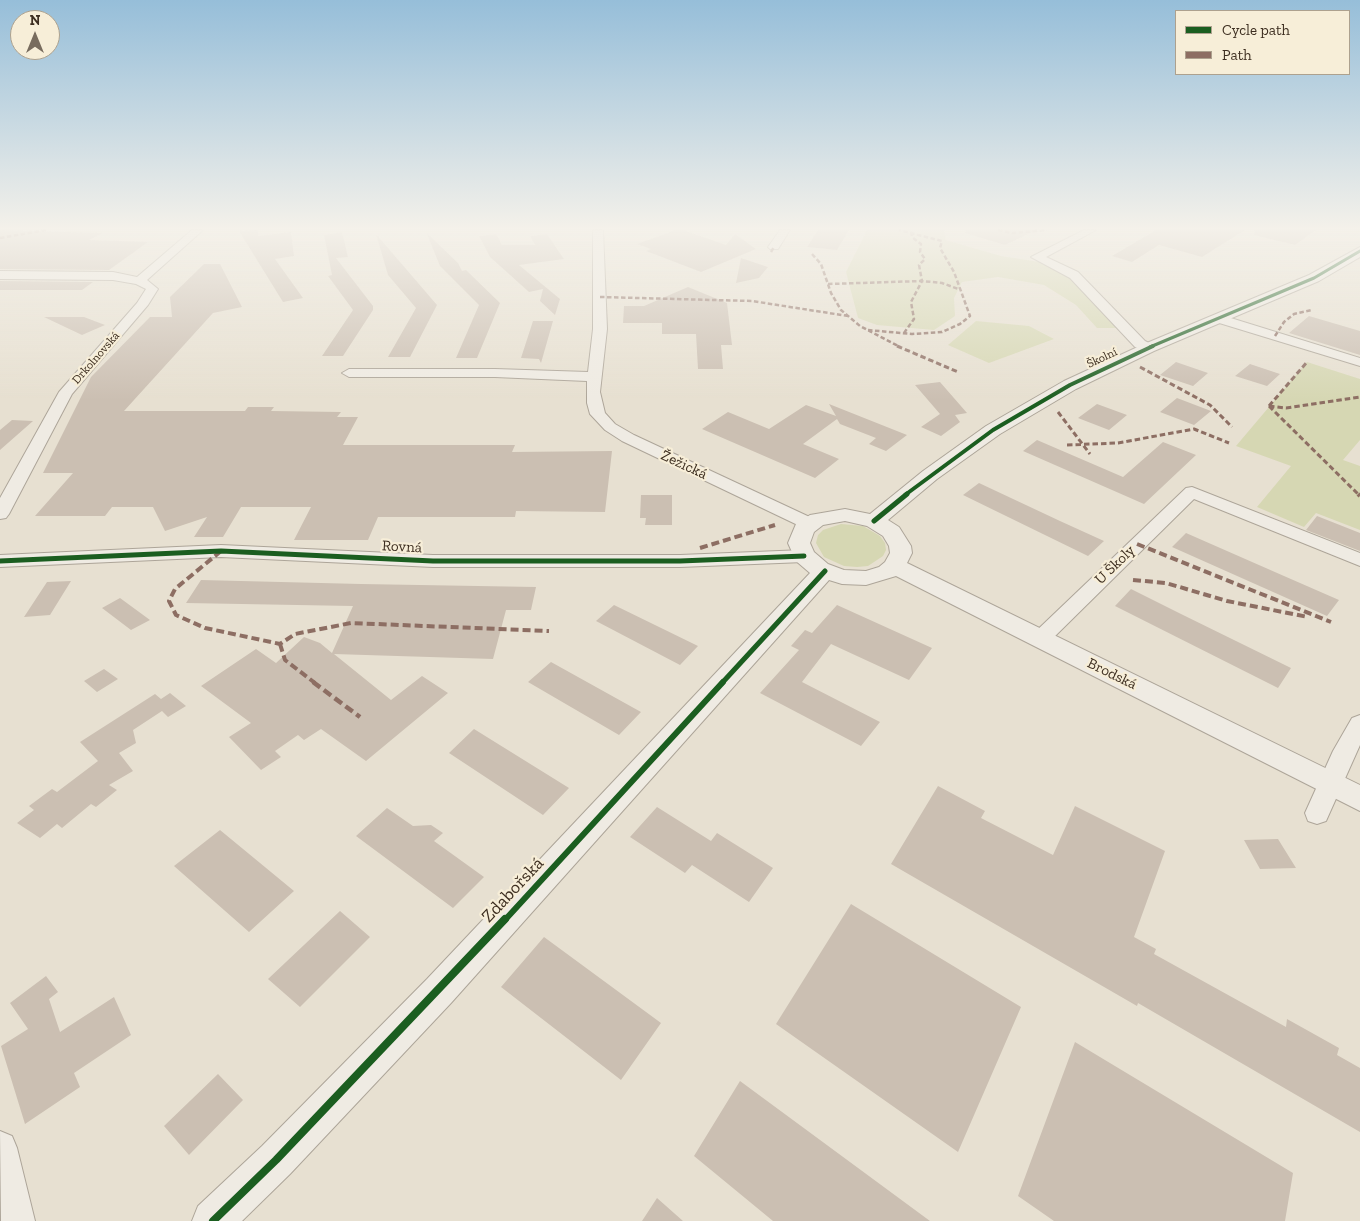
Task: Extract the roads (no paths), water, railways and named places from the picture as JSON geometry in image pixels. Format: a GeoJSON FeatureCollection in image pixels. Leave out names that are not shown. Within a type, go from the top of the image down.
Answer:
{"type":"FeatureCollection","features":[{"type":"Feature","properties":{"kind":"street","name":"Drkolnovská"},"geometry":{"type":"LineString","coordinates":[[0,514],[66,392],[149,296],[152,289],[150,287]]}},
{"type":"Feature","properties":{"kind":"street","name":"Žežická"},"geometry":{"type":"LineString","coordinates":[[599,287],[600,329],[594,377],[594,404],[598,414],[610,427],[646,447],[810,524]]}},
{"type":"Feature","properties":{"kind":"street"},"geometry":{"type":"LineString","coordinates":[[1085,287],[1140,344],[1148,348]]}},
{"type":"Feature","properties":{"kind":"street","name":"Školní"},"geometry":{"type":"LineString","coordinates":[[874,521],[930,475],[993,430],[1070,385],[1148,348],[1294,287]]}},
{"type":"Feature","properties":{"kind":"street"},"geometry":{"type":"LineString","coordinates":[[1216,321],[1360,362]]}},
{"type":"Feature","properties":{"kind":"street"},"geometry":{"type":"LineString","coordinates":[[349,373],[496,373],[594,377]]}},
{"type":"Feature","properties":{"kind":"street","name":"U Školy"},"geometry":{"type":"LineString","coordinates":[[1040,638],[1192,492],[1360,560]]}},
{"type":"Feature","properties":{"kind":"street"},"geometry":{"type":"LineString","coordinates":[[834,515],[855,516],[874,521],[891,532],[900,546],[899,560],[882,574],[866,578],[842,577],[814,564],[799,543],[800,536],[810,524],[834,515]]}},
{"type":"Feature","properties":{"kind":"street","name":"Rovná"},"geometry":{"type":"LineString","coordinates":[[0,561],[221,551],[434,561],[814,564]]}},
{"type":"Feature","properties":{"kind":"street","name":"Zdabořská"},"geometry":{"type":"LineString","coordinates":[[214,1221],[276,1160],[439,991],[814,564]]}},
{"type":"Feature","properties":{"kind":"street","name":"Brodská"},"geometry":{"type":"LineString","coordinates":[[894,566],[1360,799]]}},
{"type":"Feature","properties":{"kind":"street"},"geometry":{"type":"LineString","coordinates":[[1317,813],[1360,724]]}},
{"type":"Feature","properties":{"kind":"street"},"geometry":{"type":"LineString","coordinates":[[0,1148],[18,1221]]}}]}
